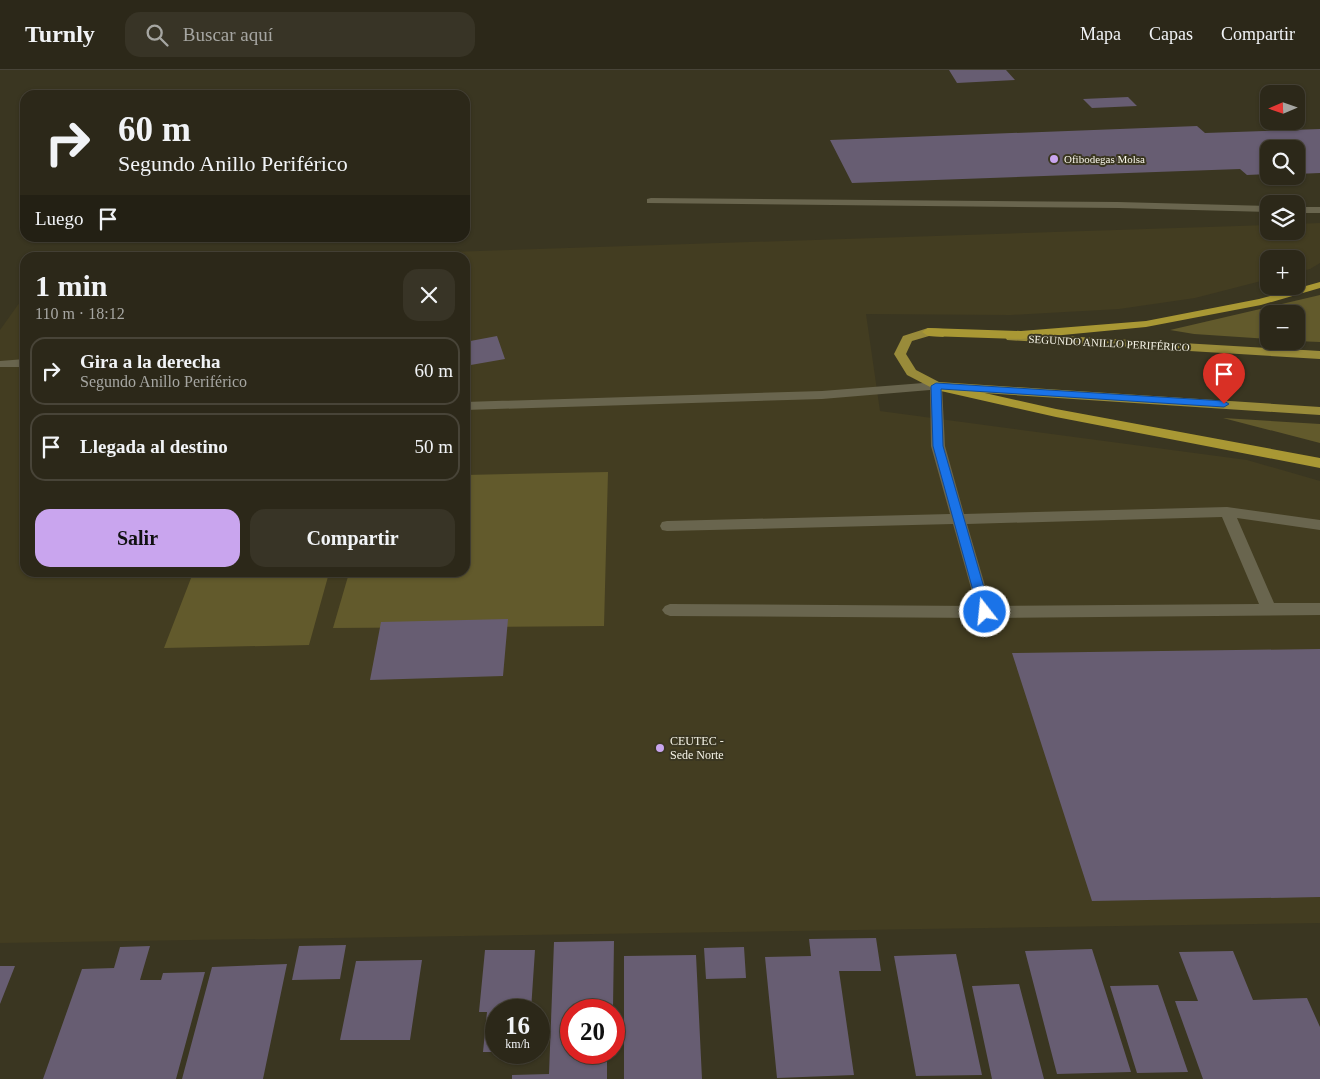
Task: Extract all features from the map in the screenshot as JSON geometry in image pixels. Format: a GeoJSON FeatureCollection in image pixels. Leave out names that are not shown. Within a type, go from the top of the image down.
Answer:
{"type":"FeatureCollection","features":[{"type":"Feature","properties":{"kind":"highway"},"geometry":{"type":"LineString","coordinates":[[928,332],[1021,335],[1146,324],[1261,302],[1320,285]]}},
{"type":"Feature","properties":{"kind":"highway"},"geometry":{"type":"LineString","coordinates":[[936,386],[1056,413],[1320,463]]}},
{"type":"Feature","properties":{"kind":"main road","name":"SEGUNDO ANILLO PERIFÉRICO"},"geometry":{"type":"LineString","coordinates":[[928,332],[1320,355]]}},
{"type":"Feature","properties":{"kind":"main road"},"geometry":{"type":"LineString","coordinates":[[928,332],[907,339],[900,354],[911,372],[936,386],[1320,410]]}},
{"type":"Feature","properties":{"kind":"lane"},"geometry":{"type":"LineString","coordinates":[[651,201],[1118,205],[1260,209]]}},
{"type":"Feature","properties":{"kind":"lane"},"geometry":{"type":"LineString","coordinates":[[1305,210],[1320,210]]}},
{"type":"Feature","properties":{"kind":"lane"},"geometry":{"type":"LineString","coordinates":[[2,364],[20,363]]}},
{"type":"Feature","properties":{"kind":"lane"},"geometry":{"type":"LineString","coordinates":[[470,406],[822,395],[936,386],[938,446],[985,612]]}},
{"type":"Feature","properties":{"kind":"lane"},"geometry":{"type":"LineString","coordinates":[[1228,512],[1269,610]]}},
{"type":"Feature","properties":{"kind":"lane"},"geometry":{"type":"LineString","coordinates":[[667,526],[1228,512],[1320,524]]}},
{"type":"Feature","properties":{"kind":"lane"},"geometry":{"type":"LineString","coordinates":[[670,610],[985,612],[1320,609]]}},
{"type":"Feature","properties":{"kind":"shaded area","name":"CEUTEC - Sede Norte"},"geometry":{"type":"Polygon","coordinates":[[[1320,223],[1320,263],[1310,269],[1305,270],[1305,250],[1260,250],[1260,281],[1195,298],[1119,309],[1011,315],[866,314],[880,411],[1247,460],[1320,481],[1320,923],[0,943],[0,330],[20,302],[20,577],[470,577],[470,252],[447,252],[1260,225],[1260,240],[1305,240],[1305,224],[1320,223]]]}},
{"type":"Feature","properties":{"kind":"shaded area"},"geometry":{"type":"Polygon","coordinates":[[[1320,295],[1320,342],[1305,341],[1305,305],[1277,305],[1320,295]]]}},
{"type":"Feature","properties":{"kind":"shaded area"},"geometry":{"type":"Polygon","coordinates":[[[1260,309],[1260,338],[1194,334],[1170,330],[1260,309]]]}},
{"type":"Feature","properties":{"kind":"shaded area"},"geometry":{"type":"Polygon","coordinates":[[[1223,418],[1320,424],[1320,443],[1223,418]]]}},
{"type":"Feature","properties":{"kind":"shaded area"},"geometry":{"type":"Polygon","coordinates":[[[608,472],[604,626],[333,628],[348,577],[470,577],[470,475],[608,472]]]}},
{"type":"Feature","properties":{"kind":"shaded area"},"geometry":{"type":"Polygon","coordinates":[[[191,577],[328,577],[309,645],[164,648],[191,577]]]}},
{"type":"Feature","properties":{"kind":"building"},"geometry":{"type":"Polygon","coordinates":[[[949,70],[1006,70],[1015,80],[957,83],[949,70]]]}},
{"type":"Feature","properties":{"kind":"building"},"geometry":{"type":"Polygon","coordinates":[[[1128,97],[1137,106],[1092,108],[1083,99],[1128,97]]]}},
{"type":"Feature","properties":{"kind":"building","name":"Ofibodegas Molsa"},"geometry":{"type":"Polygon","coordinates":[[[1197,126],[1205,133],[1320,129],[1320,173],[1305,174],[1305,140],[1260,140],[1260,174],[1247,175],[1240,169],[852,183],[830,140],[1197,126]]]}},
{"type":"Feature","properties":{"kind":"building"},"geometry":{"type":"Polygon","coordinates":[[[497,336],[505,359],[470,365],[470,341],[497,336]]]}},
{"type":"Feature","properties":{"kind":"building"},"geometry":{"type":"Polygon","coordinates":[[[508,619],[503,676],[370,680],[381,622],[508,619]]]}},
{"type":"Feature","properties":{"kind":"building"},"geometry":{"type":"Polygon","coordinates":[[[1320,649],[1320,897],[1092,901],[1012,653],[1320,649]]]}},
{"type":"Feature","properties":{"kind":"building"},"geometry":{"type":"Polygon","coordinates":[[[876,938],[881,971],[839,971],[854,1075],[777,1078],[765,957],[811,956],[809,939],[876,938]]]}},
{"type":"Feature","properties":{"kind":"building"},"geometry":{"type":"Polygon","coordinates":[[[614,941],[613,999],[560,999],[560,1064],[607,1064],[607,1079],[512,1079],[512,1075],[549,1074],[554,942],[614,941]]]}},
{"type":"Feature","properties":{"kind":"building"},"geometry":{"type":"Polygon","coordinates":[[[346,945],[340,979],[292,980],[299,946],[346,945]]]}},
{"type":"Feature","properties":{"kind":"building"},"geometry":{"type":"Polygon","coordinates":[[[150,946],[140,980],[161,980],[163,973],[205,972],[176,1079],[43,1079],[82,969],[114,968],[120,947],[150,946]]]}},
{"type":"Feature","properties":{"kind":"building"},"geometry":{"type":"Polygon","coordinates":[[[744,947],[746,978],[706,979],[704,948],[744,947]]]}},
{"type":"Feature","properties":{"kind":"building"},"geometry":{"type":"Polygon","coordinates":[[[1092,949],[1131,1072],[1057,1074],[1025,951],[1092,949]]]}},
{"type":"Feature","properties":{"kind":"building"},"geometry":{"type":"Polygon","coordinates":[[[485,950],[535,950],[532,999],[485,999],[485,1012],[479,1012],[485,950]]]}},
{"type":"Feature","properties":{"kind":"building"},"geometry":{"type":"Polygon","coordinates":[[[1233,951],[1253,1000],[1307,998],[1320,1027],[1320,1079],[1203,1079],[1175,1001],[1198,1001],[1179,952],[1233,951]]]}},
{"type":"Feature","properties":{"kind":"building"},"geometry":{"type":"Polygon","coordinates":[[[956,954],[982,1075],[916,1076],[894,956],[956,954]]]}},
{"type":"Feature","properties":{"kind":"building"},"geometry":{"type":"Polygon","coordinates":[[[696,955],[702,1079],[624,1079],[624,956],[696,955]]]}},
{"type":"Feature","properties":{"kind":"building"},"geometry":{"type":"Polygon","coordinates":[[[422,960],[410,1040],[340,1040],[356,961],[422,960]]]}},
{"type":"Feature","properties":{"kind":"building"},"geometry":{"type":"Polygon","coordinates":[[[287,964],[263,1079],[182,1079],[212,967],[287,964]]]}},
{"type":"Feature","properties":{"kind":"building"},"geometry":{"type":"Polygon","coordinates":[[[0,966],[15,966],[0,1004],[0,966]]]}},
{"type":"Feature","properties":{"kind":"building"},"geometry":{"type":"Polygon","coordinates":[[[1019,984],[1044,1079],[992,1079],[972,986],[1019,984]]]}},
{"type":"Feature","properties":{"kind":"building"},"geometry":{"type":"Polygon","coordinates":[[[1158,985],[1188,1072],[1137,1073],[1110,986],[1158,985]]]}},
{"type":"Feature","properties":{"kind":"building"},"geometry":{"type":"Polygon","coordinates":[[[485,1032],[485,1052],[483,1052],[485,1032]]]}},
{"type":"Feature","properties":{"kind":"place","name":"Ofibodegas Molsa"},"geometry":{"type":"Point","coordinates":[1054,159]}},
{"type":"Feature","properties":{"kind":"place","name":"CEUTEC - Sede Norte"},"geometry":{"type":"Point","coordinates":[660,748]}},
{"type":"Feature","properties":{"kind":"route"},"geometry":{"type":"LineString","coordinates":[[985,612],[938,446],[936,386],[1224,404]]}}]}
